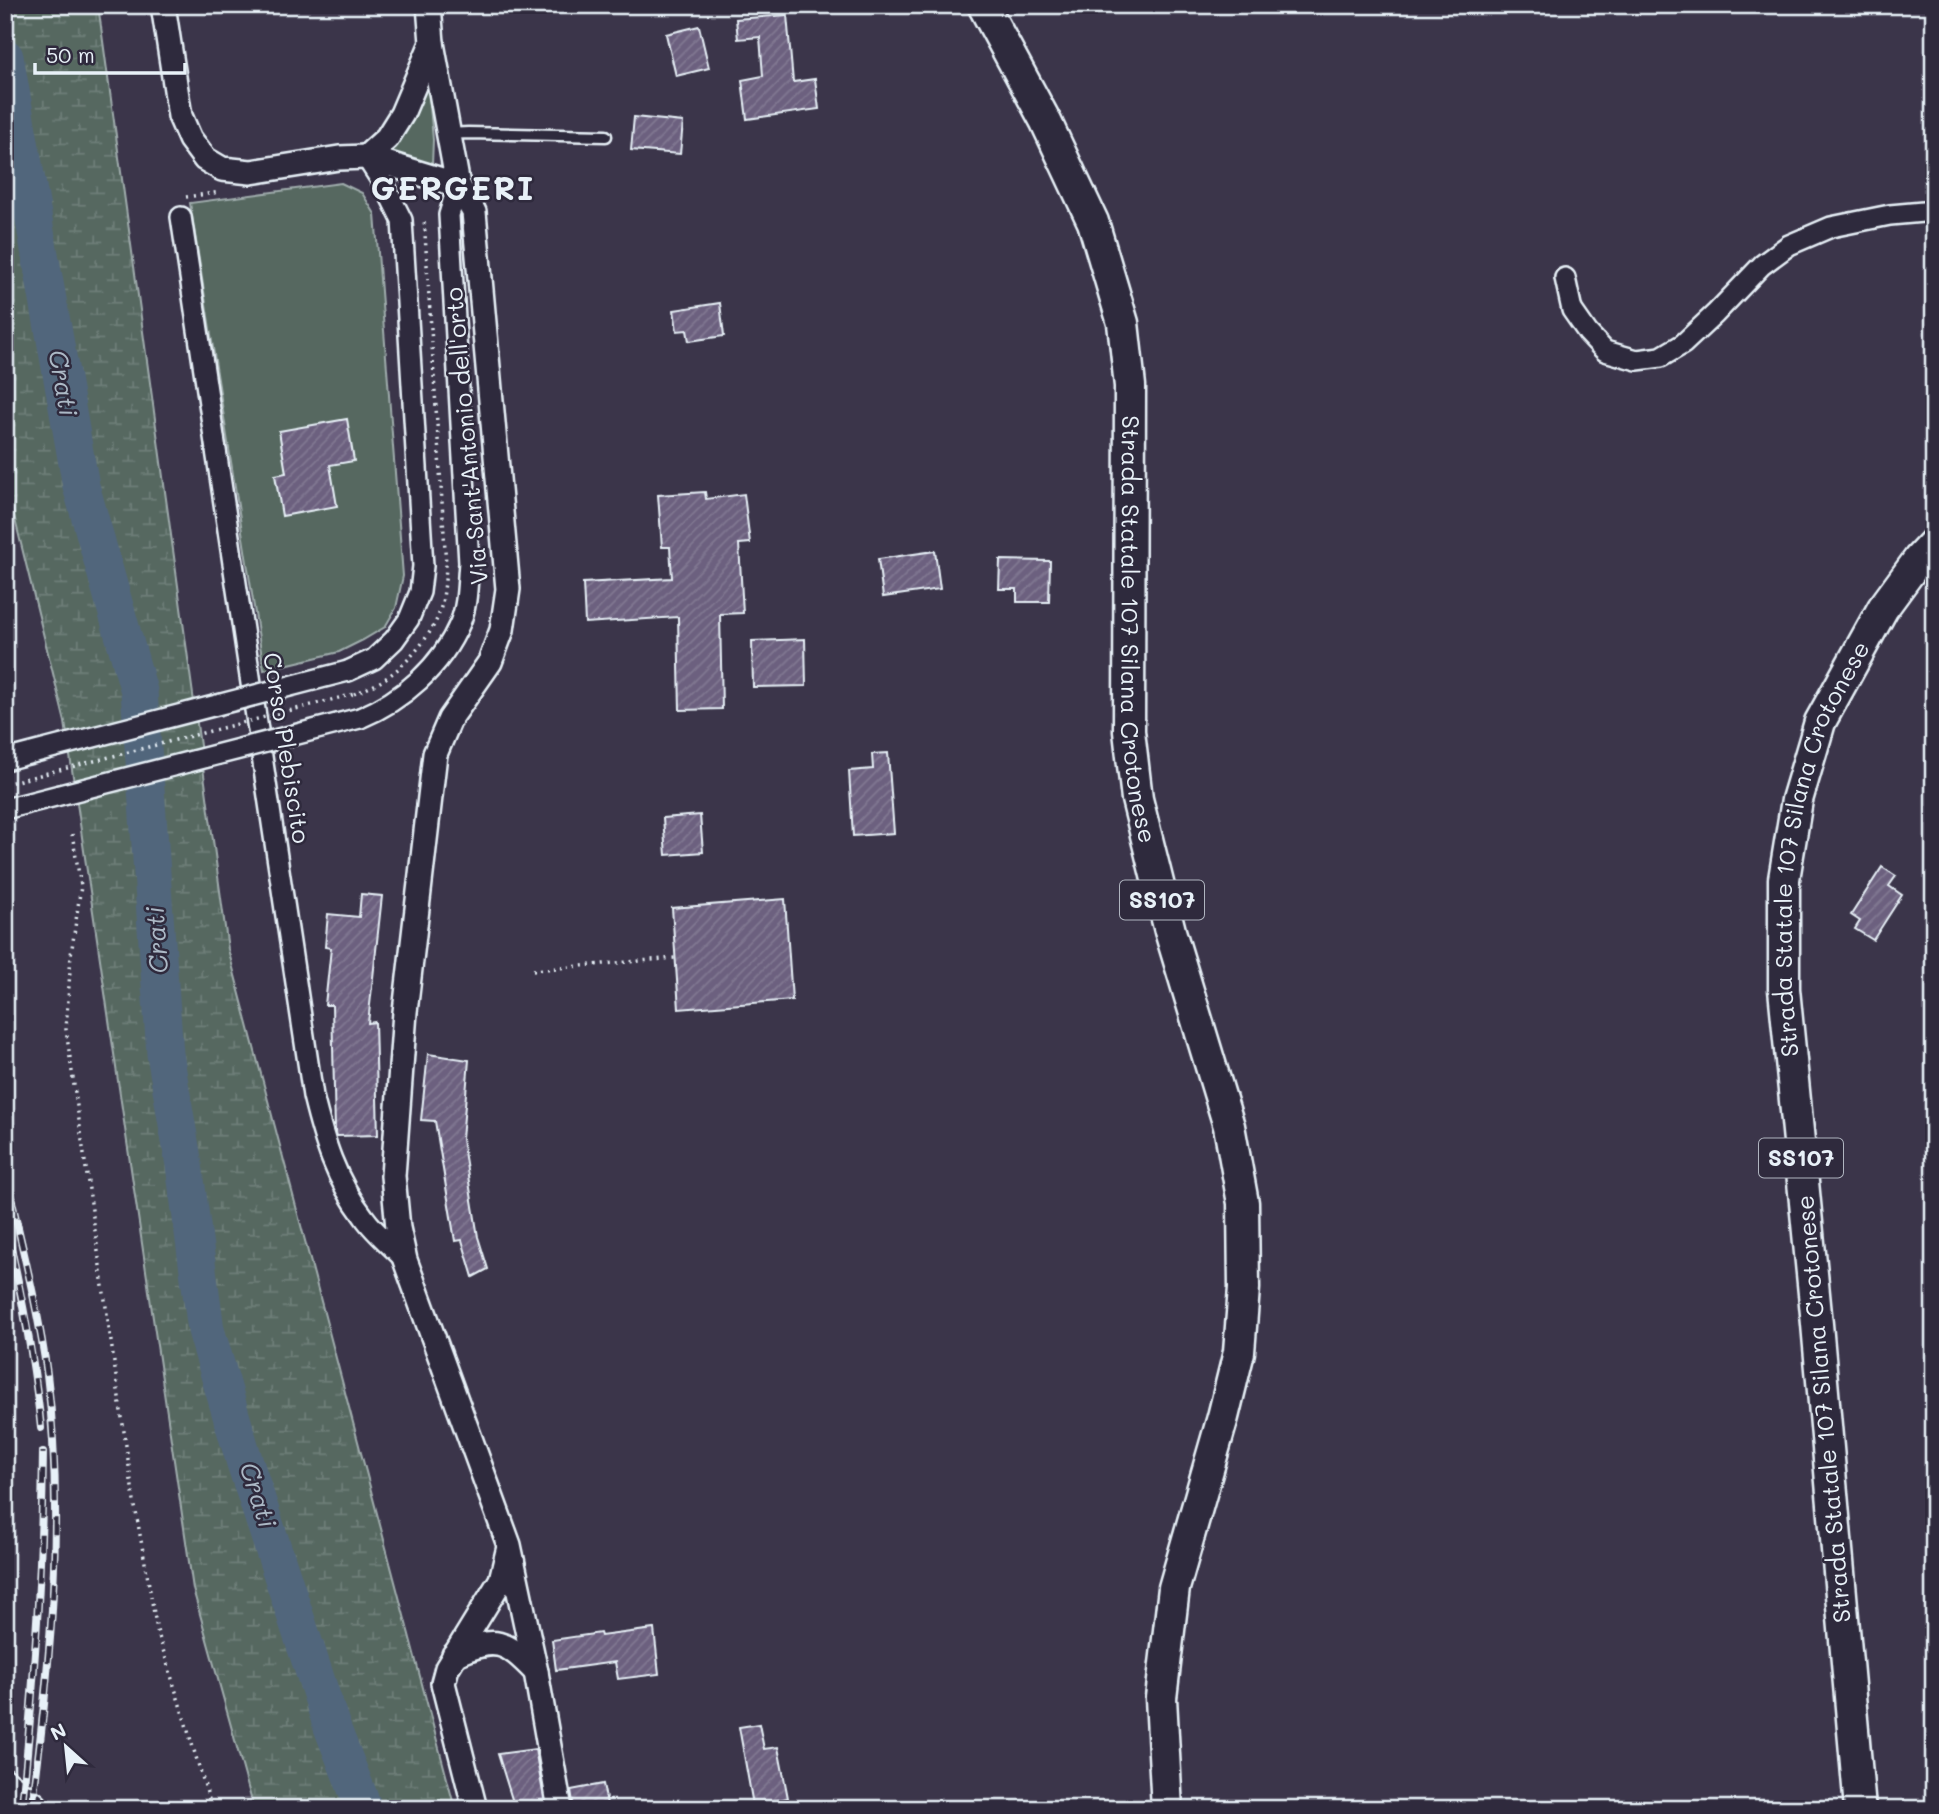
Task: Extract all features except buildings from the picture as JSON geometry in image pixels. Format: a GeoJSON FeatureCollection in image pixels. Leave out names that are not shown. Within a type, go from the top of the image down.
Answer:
{"type":"FeatureCollection","features":[{"type":"Feature","properties":{"kind":"main road","name":"Strada Statale 107 Silana Crotonese"},"geometry":{"type":"LineString","coordinates":[[983,5],[1046,122],[1093,222],[1123,323],[1130,386],[1129,731],[1137,799],[1170,931],[1228,1126],[1243,1203],[1244,1288],[1238,1352],[1223,1417],[1174,1588],[1161,1698],[1167,1809]]}},
{"type":"Feature","properties":{"kind":"main road","name":"Strada Statale 107 Silana Crotonese"},"geometry":{"type":"LineString","coordinates":[[1860,1809],[1784,989],[1784,879],[1797,800],[1820,722],[1883,608],[1934,543]]}},
{"type":"Feature","properties":{"kind":"main road"},"geometry":{"type":"LineString","coordinates":[[1883,608],[1934,567]]}},
{"type":"Feature","properties":{"kind":"street"},"geometry":{"type":"LineString","coordinates":[[5,809],[360,718],[382,709],[408,691],[428,671],[460,622],[466,597],[468,563],[449,215],[458,185],[366,157],[339,158],[251,172],[222,169],[205,159],[190,139],[180,116],[163,5]]}},
{"type":"Feature","properties":{"kind":"street","name":"Via Sant'Antonio dell'orto"},"geometry":{"type":"LineString","coordinates":[[429,5],[432,43],[458,185],[474,212],[508,589],[502,630],[490,662],[450,719],[435,754],[405,1012],[393,1176],[398,1228],[405,1261],[509,1545],[536,1672],[560,1809]]}},
{"type":"Feature","properties":{"kind":"street"},"geometry":{"type":"LineString","coordinates":[[366,157],[387,138],[402,114],[432,43]]}},
{"type":"Feature","properties":{"kind":"street"},"geometry":{"type":"LineString","coordinates":[[5,760],[348,671],[374,659],[394,640],[409,620],[420,592],[423,566],[402,220],[366,157]]}},
{"type":"Feature","properties":{"kind":"street"},"geometry":{"type":"LineString","coordinates":[[1565,278],[1572,310],[1605,351],[1637,360],[1661,357],[1683,344],[1762,265],[1789,245],[1831,227],[1890,215],[1934,211]]}},
{"type":"Feature","properties":{"kind":"street","name":"Corso Plebiscito"},"geometry":{"type":"LineString","coordinates":[[181,217],[313,1096],[325,1143],[344,1188],[365,1219],[405,1261]]}},
{"type":"Feature","properties":{"kind":"street"},"geometry":{"type":"LineString","coordinates":[[475,1809],[443,1684],[454,1655],[501,1580],[509,1545]]}},
{"type":"Feature","properties":{"kind":"street"},"geometry":{"type":"LineString","coordinates":[[454,1655],[488,1643],[502,1644],[515,1650],[536,1672]]}},
{"type":"Feature","properties":{"kind":"street"},"geometry":{"type":"LineString","coordinates":[[5,1778],[40,1809]]}},
{"type":"Feature","properties":{"kind":"lane"},"geometry":{"type":"LineString","coordinates":[[449,134],[606,136]]}},
{"type":"Feature","properties":{"kind":"path"},"geometry":{"type":"LineString","coordinates":[[5,784],[354,694]]}},
{"type":"Feature","properties":{"kind":"path"},"geometry":{"type":"LineString","coordinates":[[72,834],[81,886],[71,955],[66,1030],[134,1501],[157,1630],[212,1809]]}},
{"type":"Feature","properties":{"kind":"path"},"geometry":{"type":"LineString","coordinates":[[533,970],[676,958]]}},
{"type":"Feature","properties":{"kind":"green space"},"geometry":{"type":"Polygon","coordinates":[[[5,5],[98,5],[228,949],[455,1809],[254,1809],[193,1589],[65,722],[5,479],[5,5]]]}},
{"type":"Feature","properties":{"kind":"green space"},"geometry":{"type":"Polygon","coordinates":[[[425,80],[428,83],[433,140],[432,165],[395,153],[381,152],[425,80]]]}},
{"type":"Feature","properties":{"kind":"green space"},"geometry":{"type":"Polygon","coordinates":[[[341,183],[362,193],[375,214],[403,576],[396,608],[385,627],[339,652],[264,670],[190,203],[341,183]]]}},
{"type":"Feature","properties":{"kind":"waterway","name":"Crati"},"geometry":{"type":"LineString","coordinates":[[5,57],[81,486],[139,691],[165,1054],[184,1165],[206,1330],[245,1463],[332,1727],[364,1809]]}},
{"type":"Feature","properties":{"kind":"railway"},"geometry":{"type":"LineString","coordinates":[[5,1171],[43,1349],[55,1483],[53,1592],[32,1809]]}},
{"type":"Feature","properties":{"kind":"railway"},"geometry":{"type":"LineString","coordinates":[[5,1221],[35,1375],[41,1428]]}},
{"type":"Feature","properties":{"kind":"railway"},"geometry":{"type":"LineString","coordinates":[[22,1805],[37,1628],[43,1452]]}},
{"type":"Feature","properties":{"kind":"district","name":"GERGERI"},"geometry":{"type":"Point","coordinates":[453,189]}}]}
